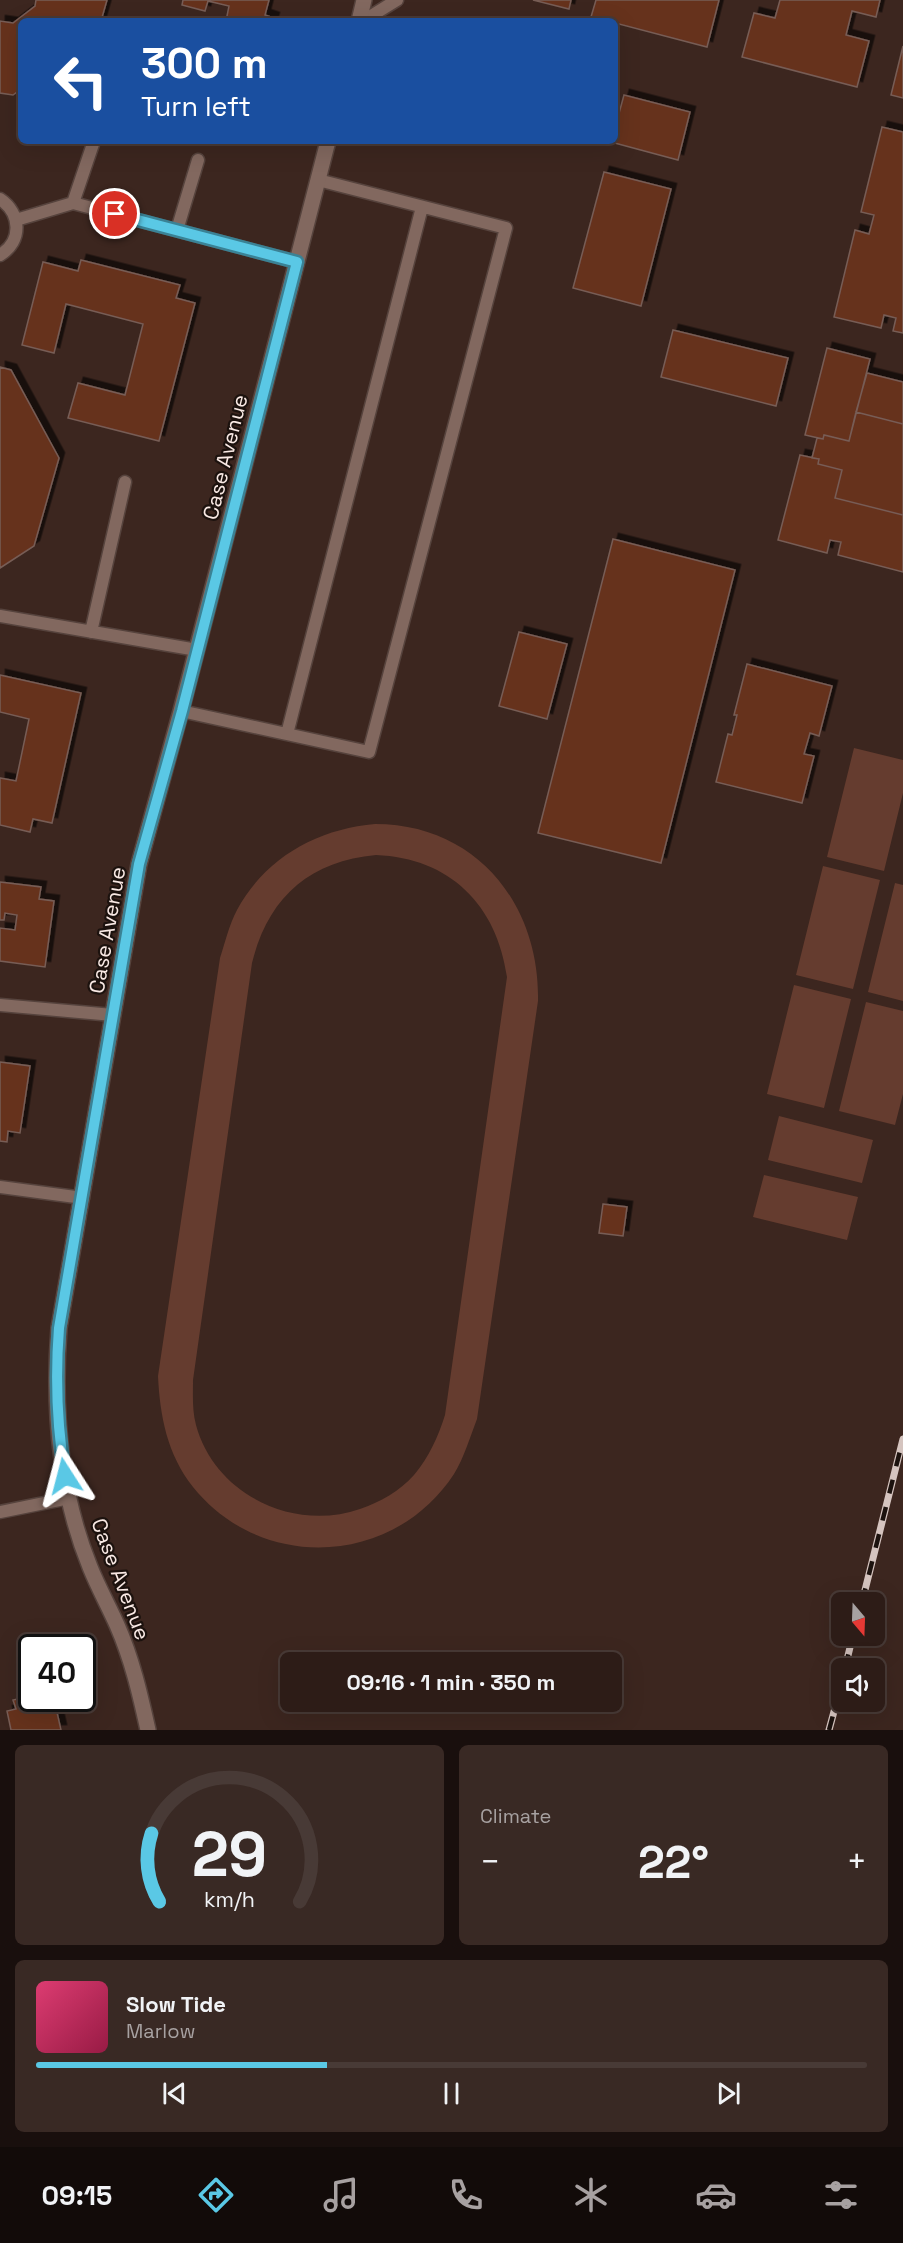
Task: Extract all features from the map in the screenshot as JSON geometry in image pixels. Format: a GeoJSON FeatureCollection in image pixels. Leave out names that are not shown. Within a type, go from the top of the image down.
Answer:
{"type":"FeatureCollection","features":[{"type":"Feature","properties":{"kind":"street"},"geometry":{"type":"LineString","coordinates":[[361,18],[364,0]]}},
{"type":"Feature","properties":{"kind":"street","name":"Case Avenue"},"geometry":{"type":"LineString","coordinates":[[148,1730],[137,1679],[118,1627],[89,1566],[69,1498],[58,1433],[56,1372],[59,1328],[139,864],[182,711],[327,144]]}},
{"type":"Feature","properties":{"kind":"lane"},"geometry":{"type":"LineString","coordinates":[[366,18],[397,0]]}},
{"type":"Feature","properties":{"kind":"lane"},"geometry":{"type":"LineString","coordinates":[[73,203],[93,144]]}},
{"type":"Feature","properties":{"kind":"lane"},"geometry":{"type":"LineString","coordinates":[[177,230],[198,160]]}},
{"type":"Feature","properties":{"kind":"lane"},"geometry":{"type":"LineString","coordinates":[[182,711],[369,752],[506,228],[318,180]]}},
{"type":"Feature","properties":{"kind":"lane"},"geometry":{"type":"LineString","coordinates":[[0,199],[11,208],[16,220],[17,233],[12,244],[0,255]]}},
{"type":"Feature","properties":{"kind":"lane"},"geometry":{"type":"LineString","coordinates":[[16,220],[73,203],[297,262]]}},
{"type":"Feature","properties":{"kind":"lane"},"geometry":{"type":"LineString","coordinates":[[287,734],[422,207]]}},
{"type":"Feature","properties":{"kind":"lane"},"geometry":{"type":"LineString","coordinates":[[91,632],[125,482]]}},
{"type":"Feature","properties":{"kind":"lane"},"geometry":{"type":"LineString","coordinates":[[0,616],[197,650]]}},
{"type":"Feature","properties":{"kind":"lane"},"geometry":{"type":"LineString","coordinates":[[0,1005],[113,1015]]}},
{"type":"Feature","properties":{"kind":"lane"},"geometry":{"type":"LineString","coordinates":[[0,1187],[83,1198]]}},
{"type":"Feature","properties":{"kind":"lane"},"geometry":{"type":"LineString","coordinates":[[0,1512],[69,1498]]}},
{"type":"Feature","properties":{"kind":"shaded area"},"geometry":{"type":"Polygon","coordinates":[[[854,748],[903,760],[903,793],[884,871],[827,857],[854,748]]]}},
{"type":"Feature","properties":{"kind":"shaded area"},"geometry":{"type":"Polygon","coordinates":[[[375,824],[411,828],[443,838],[471,854],[495,876],[514,902],[528,932],[536,966],[538,1001],[477,1419],[461,1461],[454,1474],[428,1504],[398,1527],[363,1541],[327,1547],[290,1545],[254,1534],[222,1515],[193,1487],[177,1461],[166,1434],[158,1376],[220,958],[229,928],[249,892],[262,875],[278,861],[313,840],[354,827],[375,824]],[[376,855],[352,859],[331,865],[312,875],[295,887],[281,902],[259,940],[252,963],[193,1380],[193,1402],[196,1425],[206,1450],[220,1471],[260,1502],[284,1511],[309,1515],[335,1515],[360,1509],[396,1491],[414,1475],[424,1461],[445,1415],[507,977],[502,951],[493,928],[481,908],[466,890],[447,876],[426,865],[402,858],[376,855]]]}},
{"type":"Feature","properties":{"kind":"shaded area"},"geometry":{"type":"Polygon","coordinates":[[[823,866],[880,880],[853,989],[796,975],[823,866]]]}},
{"type":"Feature","properties":{"kind":"shaded area"},"geometry":{"type":"Polygon","coordinates":[[[895,883],[903,885],[903,1001],[868,992],[895,883]]]}},
{"type":"Feature","properties":{"kind":"shaded area"},"geometry":{"type":"Polygon","coordinates":[[[794,985],[851,999],[824,1108],[767,1094],[794,985]]]}},
{"type":"Feature","properties":{"kind":"shaded area"},"geometry":{"type":"Polygon","coordinates":[[[866,1002],[903,1011],[903,1094],[895,1125],[839,1111],[866,1002]]]}},
{"type":"Feature","properties":{"kind":"shaded area"},"geometry":{"type":"Polygon","coordinates":[[[779,1116],[873,1140],[862,1183],[768,1160],[779,1116]]]}},
{"type":"Feature","properties":{"kind":"shaded area"},"geometry":{"type":"Polygon","coordinates":[[[764,1175],[858,1197],[847,1240],[753,1217],[764,1175]]]}},
{"type":"Feature","properties":{"kind":"building"},"geometry":{"type":"Polygon","coordinates":[[[36,0],[107,0],[102,18],[19,18],[35,6],[36,0]]]}},
{"type":"Feature","properties":{"kind":"building"},"geometry":{"type":"Polygon","coordinates":[[[183,0],[269,0],[265,15],[274,18],[227,18],[229,6],[208,1],[205,11],[182,5],[183,0]]]}},
{"type":"Feature","properties":{"kind":"building"},"geometry":{"type":"Polygon","coordinates":[[[533,0],[571,0],[569,9],[533,0]]]}},
{"type":"Feature","properties":{"kind":"building"},"geometry":{"type":"Polygon","coordinates":[[[596,0],[719,0],[707,47],[618,24],[618,18],[591,17],[596,0]]]}},
{"type":"Feature","properties":{"kind":"building"},"geometry":{"type":"Polygon","coordinates":[[[780,0],[880,0],[876,17],[852,11],[846,35],[869,41],[857,87],[742,57],[754,13],[775,18],[780,0]]]}},
{"type":"Feature","properties":{"kind":"building"},"geometry":{"type":"Polygon","coordinates":[[[18,19],[18,91],[13,95],[0,93],[0,21],[13,23],[18,19]]]}},
{"type":"Feature","properties":{"kind":"building"},"geometry":{"type":"Polygon","coordinates":[[[903,46],[903,98],[891,95],[903,46]]]}},
{"type":"Feature","properties":{"kind":"building"},"geometry":{"type":"Polygon","coordinates":[[[624,95],[690,112],[678,160],[618,144],[618,117],[624,95]]]}},
{"type":"Feature","properties":{"kind":"building"},"geometry":{"type":"Polygon","coordinates":[[[882,127],[903,132],[903,333],[893,331],[896,318],[884,315],[881,328],[834,317],[855,230],[869,234],[874,215],[861,212],[882,127]]]}},
{"type":"Feature","properties":{"kind":"building"},"geometry":{"type":"Polygon","coordinates":[[[604,172],[671,189],[641,306],[573,288],[604,172]]]}},
{"type":"Feature","properties":{"kind":"building"},"geometry":{"type":"Polygon","coordinates":[[[81,260],[180,285],[176,298],[195,303],[159,441],[68,418],[78,383],[125,395],[143,324],[66,304],[54,353],[22,345],[43,262],[78,271],[81,260]]]}},
{"type":"Feature","properties":{"kind":"building"},"geometry":{"type":"Polygon","coordinates":[[[673,330],[788,358],[776,406],[661,377],[673,330]]]}},
{"type":"Feature","properties":{"kind":"building"},"geometry":{"type":"Polygon","coordinates":[[[827,348],[870,359],[849,441],[824,435],[823,439],[805,435],[827,348]]]}},
{"type":"Feature","properties":{"kind":"building"},"geometry":{"type":"Polygon","coordinates":[[[0,367],[11,370],[59,458],[34,546],[0,568],[0,367]]]}},
{"type":"Feature","properties":{"kind":"building"},"geometry":{"type":"Polygon","coordinates":[[[867,373],[903,382],[903,424],[856,412],[867,373]]]}},
{"type":"Feature","properties":{"kind":"building"},"geometry":{"type":"Polygon","coordinates":[[[856,412],[903,424],[903,515],[835,498],[842,470],[818,464],[819,459],[812,458],[817,438],[823,439],[824,435],[849,441],[856,412]]]}},
{"type":"Feature","properties":{"kind":"building"},"geometry":{"type":"Polygon","coordinates":[[[800,455],[819,459],[818,464],[842,470],[835,498],[903,515],[903,572],[838,555],[841,542],[830,540],[827,553],[778,540],[800,455]]]}},
{"type":"Feature","properties":{"kind":"building"},"geometry":{"type":"Polygon","coordinates":[[[613,539],[735,570],[661,863],[538,833],[613,539]]]}},
{"type":"Feature","properties":{"kind":"building"},"geometry":{"type":"Polygon","coordinates":[[[519,632],[567,644],[547,719],[499,706],[519,632]]]}},
{"type":"Feature","properties":{"kind":"building"},"geometry":{"type":"Polygon","coordinates":[[[747,664],[832,686],[819,736],[810,733],[804,754],[814,756],[802,803],[716,782],[728,734],[732,735],[737,715],[734,715],[747,664]]]}},
{"type":"Feature","properties":{"kind":"building"},"geometry":{"type":"Polygon","coordinates":[[[0,675],[81,693],[52,823],[33,819],[30,832],[0,825],[0,778],[16,781],[29,719],[0,712],[0,675]]]}},
{"type":"Feature","properties":{"kind":"building"},"geometry":{"type":"Polygon","coordinates":[[[0,882],[41,887],[39,899],[54,901],[45,967],[0,961],[0,928],[15,930],[17,915],[5,913],[4,920],[0,920],[0,882]]]}},
{"type":"Feature","properties":{"kind":"building"},"geometry":{"type":"Polygon","coordinates":[[[0,1062],[30,1066],[20,1133],[8,1131],[7,1142],[0,1141],[0,1062]]]}},
{"type":"Feature","properties":{"kind":"building"},"geometry":{"type":"Polygon","coordinates":[[[603,1204],[627,1207],[623,1236],[599,1233],[603,1204]]]}},
{"type":"Feature","properties":{"kind":"building"},"geometry":{"type":"Polygon","coordinates":[[[18,1699],[18,1712],[57,1712],[61,1730],[11,1730],[7,1711],[16,1709],[13,1700],[18,1699]]]}},
{"type":"Feature","properties":{"kind":"railway"},"geometry":{"type":"LineString","coordinates":[[865,1592],[903,1439]]}},
{"type":"Feature","properties":{"kind":"railway"},"geometry":{"type":"LineString","coordinates":[[847,1658],[850,1646]]}},
{"type":"Feature","properties":{"kind":"railway"},"geometry":{"type":"LineString","coordinates":[[829,1730],[834,1712]]}},
{"type":"Feature","properties":{"kind":"route"},"geometry":{"type":"LineString","coordinates":[[65,1476],[58,1433],[56,1392],[59,1328],[139,864],[182,711],[297,262],[115,214]]}}]}
